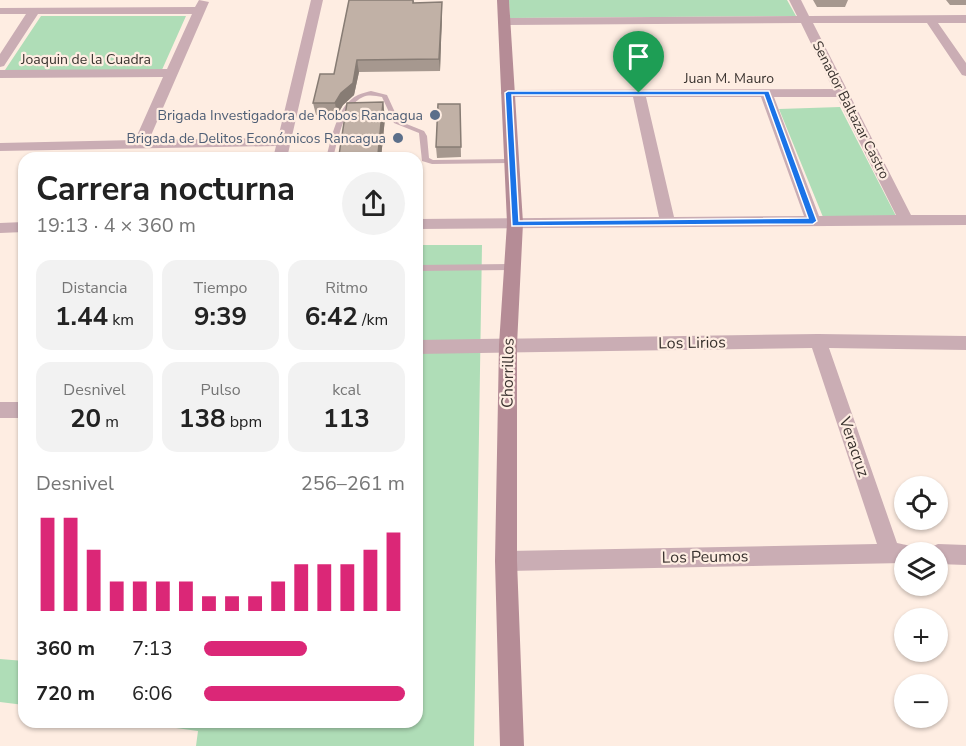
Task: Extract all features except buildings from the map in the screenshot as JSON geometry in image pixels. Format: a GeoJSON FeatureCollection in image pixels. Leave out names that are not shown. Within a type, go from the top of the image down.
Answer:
{"type":"FeatureCollection","features":[{"type":"Feature","properties":{"kind":"street"},"geometry":{"type":"LineString","coordinates":[[282,152],[317,0]]}},
{"type":"Feature","properties":{"kind":"street","name":"Chorrillos"},"geometry":{"type":"LineString","coordinates":[[503,0],[515,224],[508,345],[506,561],[512,746]]}},
{"type":"Feature","properties":{"kind":"street","name":"Senador Baltazar Castro"},"geometry":{"type":"LineString","coordinates":[[795,0],[906,220]]}},
{"type":"Feature","properties":{"kind":"street"},"geometry":{"type":"LineString","coordinates":[[0,11],[201,5],[140,144]]}},
{"type":"Feature","properties":{"kind":"street"},"geometry":{"type":"LineString","coordinates":[[0,63],[34,11]]}},
{"type":"Feature","properties":{"kind":"street"},"geometry":{"type":"LineString","coordinates":[[930,19],[966,72]]}},
{"type":"Feature","properties":{"kind":"street"},"geometry":{"type":"LineString","coordinates":[[504,21],[966,19]]}},
{"type":"Feature","properties":{"kind":"street","name":"Joaquin de la Cuadra"},"geometry":{"type":"LineString","coordinates":[[0,74],[173,73]]}},
{"type":"Feature","properties":{"kind":"street","name":"Juan M. Mauro"},"geometry":{"type":"LineString","coordinates":[[508,93],[842,93]]}},
{"type":"Feature","properties":{"kind":"street"},"geometry":{"type":"LineString","coordinates":[[639,93],[668,222]]}},
{"type":"Feature","properties":{"kind":"street"},"geometry":{"type":"LineString","coordinates":[[766,93],[813,221]]}},
{"type":"Feature","properties":{"kind":"street"},"geometry":{"type":"LineString","coordinates":[[0,147],[284,142]]}},
{"type":"Feature","properties":{"kind":"street"},"geometry":{"type":"LineString","coordinates":[[423,224],[966,220]]}},
{"type":"Feature","properties":{"kind":"street"},"geometry":{"type":"LineString","coordinates":[[0,228],[18,228]]}},
{"type":"Feature","properties":{"kind":"street","name":"Los Lirios"},"geometry":{"type":"LineString","coordinates":[[423,347],[818,341],[966,343]]}},
{"type":"Feature","properties":{"kind":"street","name":"Veracruz"},"geometry":{"type":"LineString","coordinates":[[818,341],[894,545]]}},
{"type":"Feature","properties":{"kind":"street"},"geometry":{"type":"LineString","coordinates":[[0,410],[18,410]]}},
{"type":"Feature","properties":{"kind":"street","name":"Los Peumos"},"geometry":{"type":"LineString","coordinates":[[506,561],[894,553]]}},
{"type":"Feature","properties":{"kind":"street"},"geometry":{"type":"LineString","coordinates":[[948,554],[966,555]]}},
{"type":"Feature","properties":{"kind":"lane"},"geometry":{"type":"LineString","coordinates":[[331,152],[347,105],[361,94],[370,93],[385,96],[396,122],[422,132],[426,159],[432,162],[512,161]]}},
{"type":"Feature","properties":{"kind":"lane"},"geometry":{"type":"LineString","coordinates":[[423,268],[514,267]]}},
{"type":"Feature","properties":{"kind":"green space"},"geometry":{"type":"Polygon","coordinates":[[[509,0],[787,0],[796,16],[510,18],[509,0]]]}},
{"type":"Feature","properties":{"kind":"green space"},"geometry":{"type":"Polygon","coordinates":[[[41,16],[186,16],[161,72],[3,73],[41,16]]]}},
{"type":"Feature","properties":{"kind":"green space"},"geometry":{"type":"Polygon","coordinates":[[[840,107],[897,218],[823,217],[779,109],[840,107]]]}},
{"type":"Feature","properties":{"kind":"green space"},"geometry":{"type":"Polygon","coordinates":[[[423,245],[482,245],[474,746],[196,746],[198,731],[176,728],[423,728],[423,245]]]}},
{"type":"Feature","properties":{"kind":"green space"},"geometry":{"type":"Polygon","coordinates":[[[0,659],[18,660],[18,704],[0,702],[0,659]]]}},
{"type":"Feature","properties":{"kind":"place","name":"Brigada Investigadora de Robos Rancagua"},"geometry":{"type":"Point","coordinates":[435,115]}},
{"type":"Feature","properties":{"kind":"place","name":"Brigada de Delitos Económicos Rancagua"},"geometry":{"type":"Point","coordinates":[398,138]}},
{"type":"Feature","properties":{"kind":"route"},"geometry":{"type":"LineString","coordinates":[[508,93],[639,93],[766,93],[813,221],[515,224],[508,93]]}}]}
